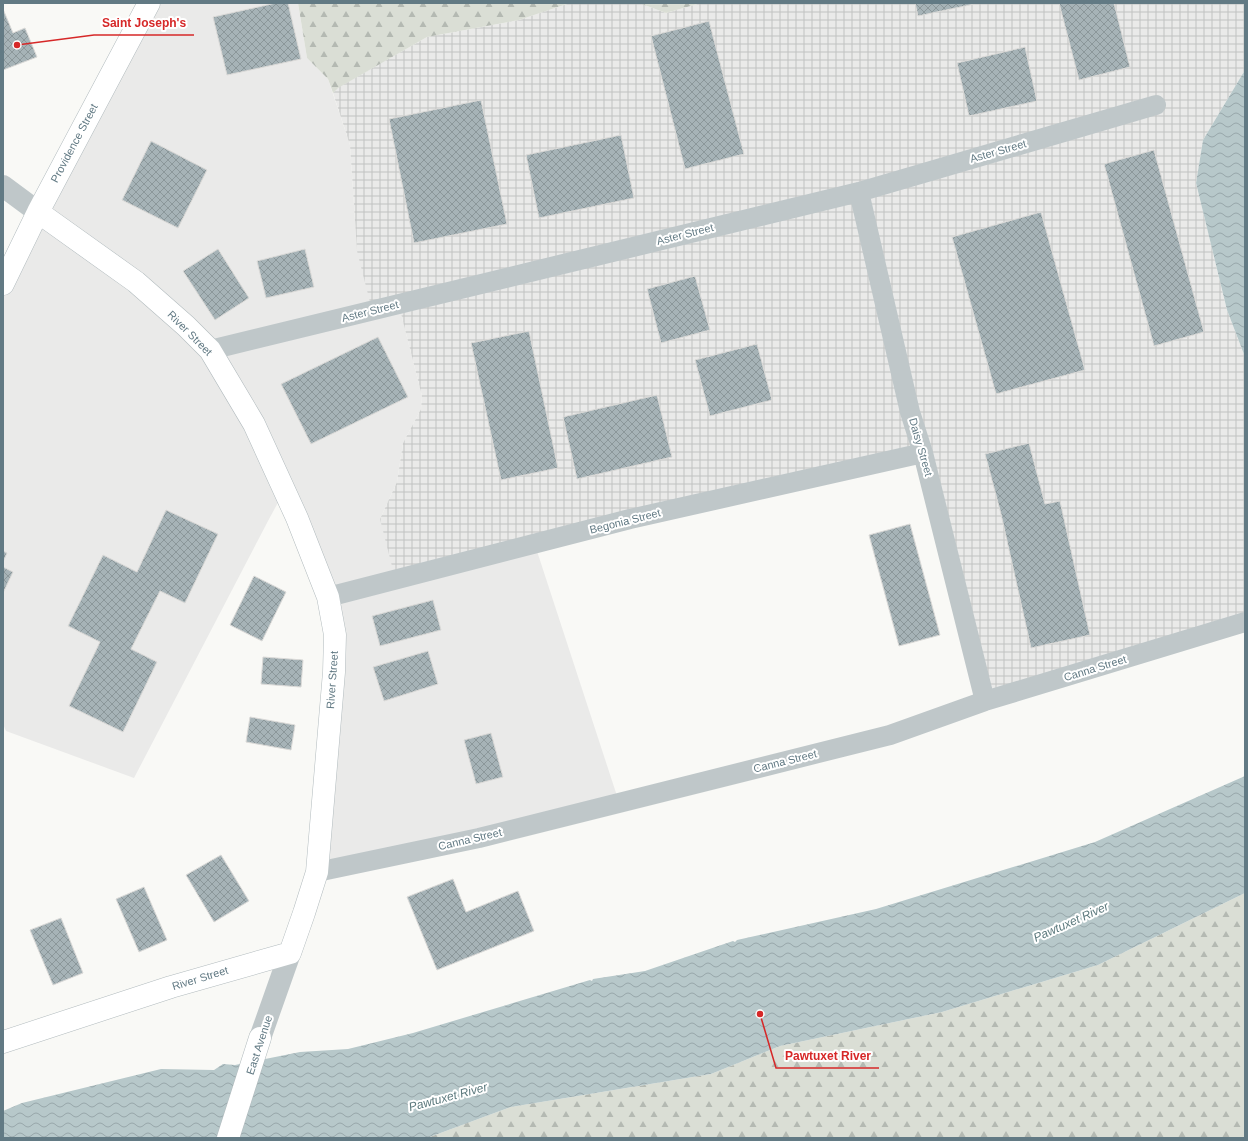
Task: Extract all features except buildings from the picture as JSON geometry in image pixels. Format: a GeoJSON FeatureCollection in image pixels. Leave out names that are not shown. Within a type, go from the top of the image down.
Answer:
{"type":"FeatureCollection","features":[{"type":"Feature","properties":{"kind":"main road","name":"Providence Street"},"geometry":{"type":"LineString","coordinates":[[3,284],[38,212],[149,3]]}},
{"type":"Feature","properties":{"kind":"main road","name":"River Street"},"geometry":{"type":"LineString","coordinates":[[3,1042],[171,987],[290,953],[317,872],[334,672],[335,635],[328,596],[297,518],[254,424],[210,350],[186,326],[136,282],[38,212]]}},
{"type":"Feature","properties":{"kind":"main road","name":"East Avenue"},"geometry":{"type":"LineString","coordinates":[[228,1138],[260,1038]]}},
{"type":"Feature","properties":{"kind":"street","name":"Aster Street"},"geometry":{"type":"LineString","coordinates":[[210,350],[859,192],[1156,105]]}},
{"type":"Feature","properties":{"kind":"street"},"geometry":{"type":"LineString","coordinates":[[3,186],[38,212]]}},
{"type":"Feature","properties":{"kind":"street","name":"Daisy Street"},"geometry":{"type":"LineString","coordinates":[[859,192],[910,412],[923,453],[985,702]]}},
{"type":"Feature","properties":{"kind":"street","name":"Begonia Street"},"geometry":{"type":"LineString","coordinates":[[328,596],[630,519],[923,453]]}},
{"type":"Feature","properties":{"kind":"street","name":"Canna Street"},"geometry":{"type":"LineString","coordinates":[[317,872],[479,838],[890,735],[985,702],[1245,622]]}},
{"type":"Feature","properties":{"kind":"street","name":"East Avenue"},"geometry":{"type":"LineString","coordinates":[[260,1038],[290,953]]}},
{"type":"Feature","properties":{"kind":"shaded area"},"geometry":{"type":"Polygon","coordinates":[[[150,3],[298,3],[307,58],[328,79],[350,145],[357,251],[400,310],[422,396],[421,409],[403,443],[397,482],[380,519],[535,545],[618,799],[320,879],[327,754],[325,613],[281,497],[134,778],[6,731],[3,724],[3,284],[150,3]]]}},
{"type":"Feature","properties":{"kind":"shaded area"},"geometry":{"type":"Polygon","coordinates":[[[570,3],[639,3],[666,13],[701,3],[1245,3],[1245,70],[1203,140],[1196,183],[1227,310],[1245,357],[1245,632],[988,695],[926,457],[395,578],[380,519],[397,482],[403,443],[421,409],[422,396],[400,310],[372,310],[357,251],[350,145],[333,93],[337,88],[427,37],[519,20],[570,3]]]}},
{"type":"Feature","properties":{"kind":"green space"},"geometry":{"type":"Polygon","coordinates":[[[298,3],[570,3],[519,20],[427,37],[338,88],[333,93],[328,79],[307,58],[298,3]]]}},
{"type":"Feature","properties":{"kind":"green space"},"geometry":{"type":"Polygon","coordinates":[[[639,3],[701,3],[666,13],[639,3]]]}},
{"type":"Feature","properties":{"kind":"green space"},"geometry":{"type":"Polygon","coordinates":[[[1245,893],[1245,1138],[427,1138],[511,1107],[711,1074],[780,1046],[942,1012],[1098,965],[1245,893]]]}},
{"type":"Feature","properties":{"kind":"water"},"geometry":{"type":"Polygon","coordinates":[[[1245,70],[1245,357],[1227,310],[1196,183],[1203,140],[1245,70]]]}},
{"type":"Feature","properties":{"kind":"water"},"geometry":{"type":"Polygon","coordinates":[[[1245,776],[1245,893],[1098,965],[942,1012],[780,1046],[711,1074],[511,1107],[427,1138],[3,1138],[3,1111],[22,1103],[161,1069],[214,1070],[223,1064],[235,1065],[300,1052],[348,1049],[413,1033],[590,980],[592,981],[593,979],[645,971],[733,941],[735,942],[737,940],[876,909],[1095,842],[1245,776]]]}},
{"type":"Feature","properties":{"kind":"place","name":"Saint Joseph's"},"geometry":{"type":"Point","coordinates":[17,45]}},
{"type":"Feature","properties":{"kind":"place","name":"Pawtuxet River"},"geometry":{"type":"Point","coordinates":[760,1014]}}]}
